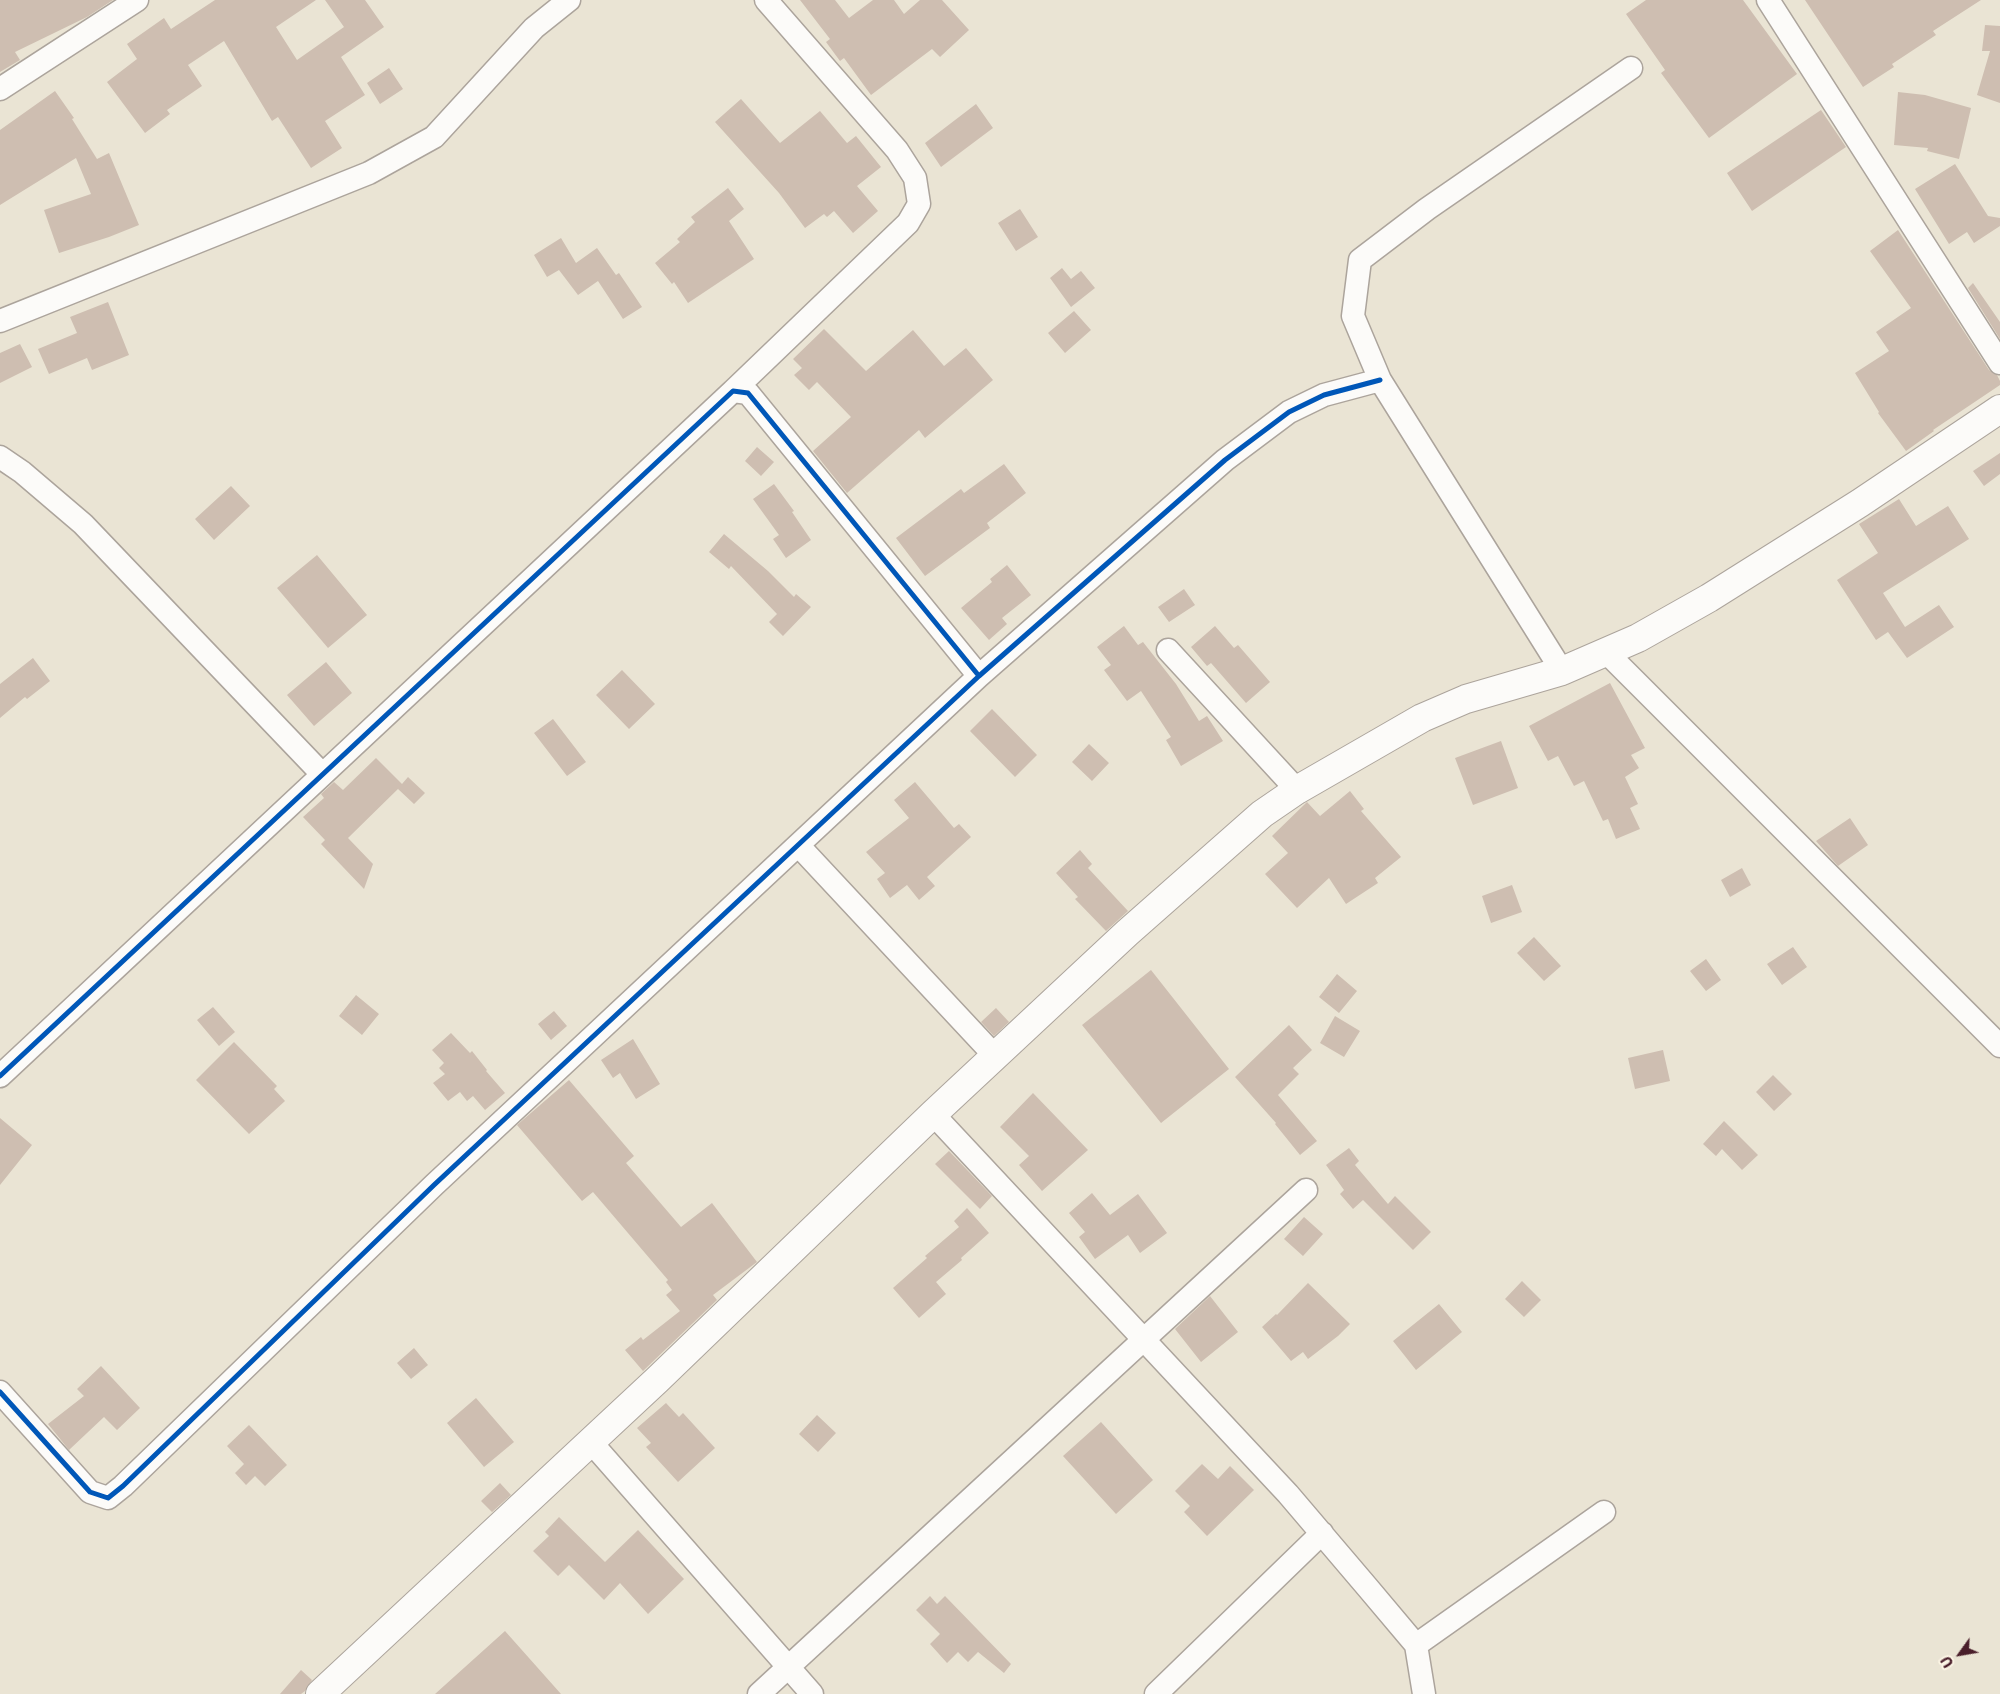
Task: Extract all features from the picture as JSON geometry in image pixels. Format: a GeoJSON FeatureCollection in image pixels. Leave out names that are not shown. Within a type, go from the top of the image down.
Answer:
{"type":"FeatureCollection","features":[{"type":"Feature","properties":{"kind":"highway"},"geometry":{"type":"LineString","coordinates":[[320,1694],[657,1380],[995,1056],[1127,933],[1262,814],[1297,790],[1422,718],[1466,700],[1562,671],[1638,638],[1709,598],[1860,503],[2000,409]]}},
{"type":"Feature","properties":{"kind":"street"},"geometry":{"type":"LineString","coordinates":[[0,90],[137,0]]}},
{"type":"Feature","properties":{"kind":"street"},"geometry":{"type":"LineString","coordinates":[[0,321],[369,173],[434,138],[534,28],[569,0]]}},
{"type":"Feature","properties":{"kind":"street"},"geometry":{"type":"LineString","coordinates":[[0,1076],[733,391],[908,223],[919,204],[915,178],[897,150],[766,0]]}},
{"type":"Feature","properties":{"kind":"street"},"geometry":{"type":"LineString","coordinates":[[1768,0],[2000,363]]}},
{"type":"Feature","properties":{"kind":"street"},"geometry":{"type":"LineString","coordinates":[[1562,671],[1380,380],[1353,316],[1360,260],[1427,209],[1631,68]]}},
{"type":"Feature","properties":{"kind":"street"},"geometry":{"type":"LineString","coordinates":[[0,1392],[90,1492],[108,1498],[123,1486],[434,1185],[979,676],[1224,460],[1290,412],[1324,395],[1380,380]]}},
{"type":"Feature","properties":{"kind":"street"},"geometry":{"type":"LineString","coordinates":[[733,391],[748,393],[979,676]]}},
{"type":"Feature","properties":{"kind":"street"},"geometry":{"type":"LineString","coordinates":[[0,456],[22,472],[83,524],[322,774]]}},
{"type":"Feature","properties":{"kind":"street"},"geometry":{"type":"LineString","coordinates":[[1168,650],[1297,790]]}},
{"type":"Feature","properties":{"kind":"street"},"geometry":{"type":"LineString","coordinates":[[1607,653],[2000,1046]]}},
{"type":"Feature","properties":{"kind":"street"},"geometry":{"type":"LineString","coordinates":[[798,845],[995,1056]]}},
{"type":"Feature","properties":{"kind":"street"},"geometry":{"type":"LineString","coordinates":[[933,1114],[1288,1494],[1322,1533],[1416,1646],[1424,1694]]}},
{"type":"Feature","properties":{"kind":"street"},"geometry":{"type":"LineString","coordinates":[[759,1694],[1306,1190]]}},
{"type":"Feature","properties":{"kind":"street"},"geometry":{"type":"LineString","coordinates":[[590,1441],[812,1694]]}},
{"type":"Feature","properties":{"kind":"street"},"geometry":{"type":"LineString","coordinates":[[1416,1646],[1604,1512]]}},
{"type":"Feature","properties":{"kind":"street"},"geometry":{"type":"LineString","coordinates":[[1156,1694],[1322,1533]]}},
{"type":"Feature","properties":{"kind":"building"},"geometry":{"type":"Polygon","coordinates":[[[0,0],[113,0],[87,17],[15,52],[20,60],[0,72],[0,0]]]}},
{"type":"Feature","properties":{"kind":"building"},"geometry":{"type":"Polygon","coordinates":[[[215,0],[316,0],[276,27],[297,60],[344,27],[325,0],[365,0],[384,27],[341,57],[365,95],[325,121],[342,148],[311,168],[278,117],[272,121],[224,41],[188,65],[202,86],[167,110],[170,114],[145,133],[107,82],[137,59],[127,44],[164,18],[171,29],[215,0]]]}},
{"type":"Feature","properties":{"kind":"building"},"geometry":{"type":"Polygon","coordinates":[[[800,0],[835,0],[849,18],[873,0],[894,0],[904,14],[920,0],[942,0],[969,30],[940,57],[932,49],[871,95],[844,58],[840,61],[826,42],[830,39],[800,0]]]}},
{"type":"Feature","properties":{"kind":"building"},"geometry":{"type":"Polygon","coordinates":[[[1646,0],[1743,0],[1797,74],[1709,138],[1661,73],[1665,70],[1626,14],[1646,0]]]}},
{"type":"Feature","properties":{"kind":"building"},"geometry":{"type":"Polygon","coordinates":[[[1805,0],[1981,0],[1933,31],[1936,35],[1892,64],[1894,67],[1863,87],[1805,0]]]}},
{"type":"Feature","properties":{"kind":"building"},"geometry":{"type":"Polygon","coordinates":[[[1985,25],[2000,26],[2000,103],[1977,95],[1990,51],[1982,51],[1985,25]]]}},
{"type":"Feature","properties":{"kind":"building"},"geometry":{"type":"Polygon","coordinates":[[[389,68],[403,89],[380,104],[367,83],[389,68]]]}},
{"type":"Feature","properties":{"kind":"building"},"geometry":{"type":"Polygon","coordinates":[[[55,91],[74,118],[72,119],[97,159],[109,153],[139,225],[59,253],[44,210],[91,194],[76,158],[0,205],[0,130],[55,91]]]}},
{"type":"Feature","properties":{"kind":"building"},"geometry":{"type":"Polygon","coordinates":[[[1898,92],[1925,95],[1971,108],[1959,159],[1927,151],[1928,148],[1894,145],[1898,92]]]}},
{"type":"Feature","properties":{"kind":"building"},"geometry":{"type":"Polygon","coordinates":[[[741,99],[780,143],[820,111],[847,143],[856,136],[881,167],[857,186],[878,211],[853,233],[834,211],[827,217],[824,214],[805,228],[779,193],[715,122],[741,99]]]}},
{"type":"Feature","properties":{"kind":"building"},"geometry":{"type":"Polygon","coordinates":[[[976,104],[993,128],[941,167],[925,143],[976,104]]]}},
{"type":"Feature","properties":{"kind":"building"},"geometry":{"type":"Polygon","coordinates":[[[1821,110],[1846,147],[1752,211],[1727,173],[1821,110]]]}},
{"type":"Feature","properties":{"kind":"building"},"geometry":{"type":"Polygon","coordinates":[[[1955,164],[1988,216],[2000,218],[2000,226],[1974,243],[1967,232],[1949,244],[1915,189],[1955,164]]]}},
{"type":"Feature","properties":{"kind":"building"},"geometry":{"type":"Polygon","coordinates":[[[728,188],[744,209],[729,221],[754,259],[688,303],[674,282],[672,284],[655,263],[680,242],[677,239],[695,222],[691,217],[728,188]]]}},
{"type":"Feature","properties":{"kind":"building"},"geometry":{"type":"Polygon","coordinates":[[[1020,209],[1038,237],[1016,251],[998,223],[1020,209]]]}},
{"type":"Feature","properties":{"kind":"building"},"geometry":{"type":"Polygon","coordinates":[[[1898,230],[1989,370],[1997,375],[2000,381],[2000,385],[1933,430],[1906,451],[1878,413],[1855,373],[1889,351],[1876,332],[1911,308],[1870,251],[1898,230]]]}},
{"type":"Feature","properties":{"kind":"building"},"geometry":{"type":"Polygon","coordinates":[[[561,238],[576,263],[597,248],[616,275],[619,273],[642,307],[623,319],[598,281],[578,295],[559,270],[547,277],[534,255],[561,238]]]}},
{"type":"Feature","properties":{"kind":"building"},"geometry":{"type":"Polygon","coordinates":[[[1062,268],[1071,279],[1081,271],[1095,288],[1071,307],[1050,278],[1062,268]]]}},
{"type":"Feature","properties":{"kind":"building"},"geometry":{"type":"Polygon","coordinates":[[[1973,283],[2000,322],[2000,339],[1968,288],[1973,283]]]}},
{"type":"Feature","properties":{"kind":"building"},"geometry":{"type":"Polygon","coordinates":[[[108,302],[129,355],[92,370],[87,358],[49,374],[38,349],[77,333],[70,317],[108,302]]]}},
{"type":"Feature","properties":{"kind":"building"},"geometry":{"type":"Polygon","coordinates":[[[1074,311],[1091,330],[1065,353],[1048,333],[1074,311]]]}},
{"type":"Feature","properties":{"kind":"building"},"geometry":{"type":"Polygon","coordinates":[[[824,329],[866,371],[913,330],[944,366],[966,348],[993,380],[925,438],[919,430],[847,493],[813,451],[851,417],[817,382],[809,390],[794,375],[802,368],[793,359],[824,329]]]}},
{"type":"Feature","properties":{"kind":"building"},"geometry":{"type":"Polygon","coordinates":[[[20,344],[32,367],[0,383],[0,353],[20,344]]]}},
{"type":"Feature","properties":{"kind":"building"},"geometry":{"type":"Polygon","coordinates":[[[757,447],[774,462],[761,476],[745,461],[757,447]]]}},
{"type":"Feature","properties":{"kind":"building"},"geometry":{"type":"Polygon","coordinates":[[[2000,453],[2000,474],[1984,486],[1973,471],[2000,453]]]}},
{"type":"Feature","properties":{"kind":"building"},"geometry":{"type":"Polygon","coordinates":[[[1004,464],[1026,493],[987,523],[990,528],[925,576],[896,538],[961,489],[964,493],[1004,464]]]}},
{"type":"Feature","properties":{"kind":"building"},"geometry":{"type":"Polygon","coordinates":[[[774,484],[794,511],[792,512],[811,540],[786,558],[773,539],[779,535],[753,499],[774,484]]]}},
{"type":"Feature","properties":{"kind":"building"},"geometry":{"type":"Polygon","coordinates":[[[231,486],[250,506],[214,540],[195,519],[231,486]]]}},
{"type":"Feature","properties":{"kind":"building"},"geometry":{"type":"Polygon","coordinates":[[[1899,499],[1916,526],[1948,506],[1969,539],[1883,593],[1905,627],[1939,605],[1954,627],[1907,658],[1888,632],[1876,640],[1837,580],[1878,553],[1859,524],[1899,499]]]}},
{"type":"Feature","properties":{"kind":"building"},"geometry":{"type":"Polygon","coordinates":[[[724,534],[768,571],[794,597],[796,594],[811,607],[783,636],[769,622],[777,614],[731,566],[729,569],[709,552],[724,534]]]}},
{"type":"Feature","properties":{"kind":"building"},"geometry":{"type":"Polygon","coordinates":[[[317,555],[367,615],[328,648],[277,588],[317,555]]]}},
{"type":"Feature","properties":{"kind":"building"},"geometry":{"type":"Polygon","coordinates":[[[1007,565],[1031,595],[1002,618],[1007,624],[989,640],[961,608],[992,582],[990,579],[1007,565]]]}},
{"type":"Feature","properties":{"kind":"building"},"geometry":{"type":"Polygon","coordinates":[[[1184,589],[1195,605],[1169,622],[1158,607],[1184,589]]]}},
{"type":"Feature","properties":{"kind":"building"},"geometry":{"type":"Polygon","coordinates":[[[1124,626],[1138,645],[1143,642],[1176,684],[1199,721],[1207,716],[1223,741],[1181,766],[1166,740],[1171,737],[1141,691],[1127,701],[1104,670],[1111,665],[1097,647],[1124,626]]]}},
{"type":"Feature","properties":{"kind":"building"},"geometry":{"type":"Polygon","coordinates":[[[1215,626],[1234,648],[1238,645],[1270,682],[1246,703],[1211,663],[1207,666],[1191,647],[1215,626]]]}},
{"type":"Feature","properties":{"kind":"building"},"geometry":{"type":"Polygon","coordinates":[[[33,658],[50,681],[27,699],[25,697],[0,718],[0,684],[33,658]]]}},
{"type":"Feature","properties":{"kind":"building"},"geometry":{"type":"Polygon","coordinates":[[[326,662],[352,693],[314,726],[287,695],[326,662]]]}},
{"type":"Feature","properties":{"kind":"building"},"geometry":{"type":"Polygon","coordinates":[[[622,670],[655,704],[629,729],[596,695],[622,670]]]}},
{"type":"Feature","properties":{"kind":"building"},"geometry":{"type":"Polygon","coordinates":[[[1610,683],[1645,748],[1631,755],[1639,768],[1625,777],[1638,804],[1630,808],[1640,829],[1616,839],[1608,819],[1603,821],[1584,781],[1574,786],[1558,756],[1548,761],[1529,726],[1610,683]]]}},
{"type":"Feature","properties":{"kind":"building"},"geometry":{"type":"Polygon","coordinates":[[[992,709],[1037,755],[1015,777],[970,731],[992,709]]]}},
{"type":"Feature","properties":{"kind":"building"},"geometry":{"type":"Polygon","coordinates":[[[553,719],[586,762],[567,776],[534,733],[553,719]]]}},
{"type":"Feature","properties":{"kind":"building"},"geometry":{"type":"Polygon","coordinates":[[[1501,741],[1518,788],[1473,805],[1455,758],[1501,741]]]}},
{"type":"Feature","properties":{"kind":"building"},"geometry":{"type":"Polygon","coordinates":[[[1089,744],[1109,763],[1092,781],[1072,762],[1089,744]]]}},
{"type":"Feature","properties":{"kind":"building"},"geometry":{"type":"Polygon","coordinates":[[[376,758],[402,784],[408,777],[425,793],[414,804],[398,789],[400,787],[348,838],[373,864],[364,889],[321,844],[325,840],[303,817],[324,798],[321,794],[334,782],[343,790],[376,758]]]}},
{"type":"Feature","properties":{"kind":"building"},"geometry":{"type":"Polygon","coordinates":[[[915,782],[954,828],[959,824],[971,837],[927,877],[935,886],[919,900],[907,885],[890,898],[877,879],[885,873],[866,852],[909,818],[894,800],[915,782]]]}},
{"type":"Feature","properties":{"kind":"building"},"geometry":{"type":"Polygon","coordinates":[[[1350,791],[1364,809],[1361,811],[1401,857],[1375,878],[1378,883],[1346,904],[1329,878],[1297,908],[1265,874],[1288,853],[1272,836],[1307,802],[1320,816],[1350,791]]]}},
{"type":"Feature","properties":{"kind":"building"},"geometry":{"type":"Polygon","coordinates":[[[1850,818],[1868,845],[1838,866],[1816,841],[1850,818]]]}},
{"type":"Feature","properties":{"kind":"building"},"geometry":{"type":"Polygon","coordinates":[[[1080,850],[1092,864],[1088,868],[1128,911],[1106,931],[1075,899],[1078,897],[1056,873],[1080,850]]]}},
{"type":"Feature","properties":{"kind":"building"},"geometry":{"type":"Polygon","coordinates":[[[1742,868],[1751,885],[1730,897],[1721,880],[1742,868]]]}},
{"type":"Feature","properties":{"kind":"building"},"geometry":{"type":"Polygon","coordinates":[[[1512,885],[1522,912],[1491,923],[1482,896],[1512,885]]]}},
{"type":"Feature","properties":{"kind":"building"},"geometry":{"type":"Polygon","coordinates":[[[1534,937],[1561,966],[1544,981],[1517,953],[1534,937]]]}},
{"type":"Feature","properties":{"kind":"building"},"geometry":{"type":"Polygon","coordinates":[[[1793,947],[1807,967],[1782,985],[1767,964],[1793,947]]]}},
{"type":"Feature","properties":{"kind":"building"},"geometry":{"type":"Polygon","coordinates":[[[1706,959],[1721,980],[1706,991],[1690,971],[1706,959]]]}},
{"type":"Feature","properties":{"kind":"building"},"geometry":{"type":"Polygon","coordinates":[[[1151,970],[1229,1069],[1161,1123],[1082,1025],[1151,970]]]}},
{"type":"Feature","properties":{"kind":"building"},"geometry":{"type":"Polygon","coordinates":[[[1337,974],[1357,991],[1339,1013],[1319,997],[1337,974]]]}},
{"type":"Feature","properties":{"kind":"building"},"geometry":{"type":"Polygon","coordinates":[[[356,995],[379,1014],[362,1035],[339,1016],[356,995]]]}},
{"type":"Feature","properties":{"kind":"building"},"geometry":{"type":"Polygon","coordinates":[[[213,1007],[235,1032],[219,1046],[197,1020],[213,1007]]]}},
{"type":"Feature","properties":{"kind":"building"},"geometry":{"type":"Polygon","coordinates":[[[996,1008],[1009,1022],[994,1036],[981,1022],[996,1008]]]}},
{"type":"Feature","properties":{"kind":"building"},"geometry":{"type":"Polygon","coordinates":[[[554,1011],[567,1026],[551,1040],[538,1024],[554,1011]]]}},
{"type":"Feature","properties":{"kind":"building"},"geometry":{"type":"Polygon","coordinates":[[[1335,1016],[1360,1031],[1344,1057],[1320,1043],[1335,1016]]]}},
{"type":"Feature","properties":{"kind":"building"},"geometry":{"type":"Polygon","coordinates":[[[1289,1025],[1312,1050],[1293,1068],[1299,1074],[1278,1095],[1317,1141],[1300,1155],[1276,1123],[1235,1077],[1289,1025]]]}},
{"type":"Feature","properties":{"kind":"building"},"geometry":{"type":"Polygon","coordinates":[[[451,1033],[470,1053],[472,1051],[505,1093],[485,1110],[473,1096],[467,1101],[460,1092],[448,1101],[433,1083],[445,1074],[439,1068],[444,1063],[432,1050],[451,1033]]]}},
{"type":"Feature","properties":{"kind":"building"},"geometry":{"type":"Polygon","coordinates":[[[633,1039],[660,1084],[636,1099],[620,1073],[613,1078],[601,1060],[633,1039]]]}},
{"type":"Feature","properties":{"kind":"building"},"geometry":{"type":"Polygon","coordinates":[[[234,1042],[277,1086],[274,1089],[285,1101],[249,1134],[196,1080],[234,1042]]]}},
{"type":"Feature","properties":{"kind":"building"},"geometry":{"type":"Polygon","coordinates":[[[1663,1050],[1670,1081],[1635,1089],[1628,1058],[1663,1050]]]}},
{"type":"Feature","properties":{"kind":"building"},"geometry":{"type":"Polygon","coordinates":[[[1773,1075],[1792,1094],[1774,1111],[1756,1092],[1773,1075]]]}},
{"type":"Feature","properties":{"kind":"building"},"geometry":{"type":"Polygon","coordinates":[[[569,1080],[634,1156],[626,1163],[681,1227],[712,1203],[757,1262],[713,1295],[717,1300],[643,1371],[625,1350],[641,1337],[643,1340],[680,1311],[666,1295],[672,1290],[666,1282],[668,1280],[593,1192],[582,1201],[517,1125],[569,1080]]]}},
{"type":"Feature","properties":{"kind":"building"},"geometry":{"type":"Polygon","coordinates":[[[1033,1093],[1088,1150],[1042,1191],[1019,1165],[1029,1156],[1000,1127],[1033,1093]]]}},
{"type":"Feature","properties":{"kind":"building"},"geometry":{"type":"Polygon","coordinates":[[[0,1118],[32,1145],[0,1185],[0,1118]]]}},
{"type":"Feature","properties":{"kind":"building"},"geometry":{"type":"Polygon","coordinates":[[[1724,1121],[1758,1155],[1742,1170],[1722,1149],[1716,1156],[1703,1144],[1724,1121]]]}},
{"type":"Feature","properties":{"kind":"building"},"geometry":{"type":"Polygon","coordinates":[[[1349,1148],[1359,1161],[1355,1165],[1388,1204],[1395,1196],[1431,1232],[1413,1250],[1363,1200],[1353,1209],[1340,1194],[1344,1190],[1326,1165],[1349,1148]]]}},
{"type":"Feature","properties":{"kind":"building"},"geometry":{"type":"Polygon","coordinates":[[[949,1151],[992,1196],[980,1209],[935,1164],[949,1151]]]}},
{"type":"Feature","properties":{"kind":"building"},"geometry":{"type":"Polygon","coordinates":[[[1092,1193],[1110,1215],[1138,1194],[1167,1233],[1140,1253],[1128,1235],[1095,1259],[1079,1237],[1085,1232],[1069,1213],[1092,1193]]]}},
{"type":"Feature","properties":{"kind":"building"},"geometry":{"type":"Polygon","coordinates":[[[967,1208],[989,1233],[936,1282],[946,1294],[919,1318],[893,1288],[927,1258],[925,1256],[959,1227],[954,1221],[967,1208]]]}},
{"type":"Feature","properties":{"kind":"building"},"geometry":{"type":"Polygon","coordinates":[[[1304,1217],[1323,1234],[1303,1256],[1284,1239],[1304,1217]]]}},
{"type":"Feature","properties":{"kind":"building"},"geometry":{"type":"Polygon","coordinates":[[[1522,1281],[1541,1300],[1524,1317],[1505,1299],[1522,1281]]]}},
{"type":"Feature","properties":{"kind":"building"},"geometry":{"type":"Polygon","coordinates":[[[1308,1283],[1350,1324],[1338,1336],[1308,1359],[1303,1352],[1291,1361],[1262,1327],[1277,1315],[1308,1283]]]}},
{"type":"Feature","properties":{"kind":"building"},"geometry":{"type":"Polygon","coordinates":[[[1210,1296],[1238,1332],[1201,1362],[1175,1329],[1210,1296]]]}},
{"type":"Feature","properties":{"kind":"building"},"geometry":{"type":"Polygon","coordinates":[[[1439,1304],[1462,1332],[1416,1370],[1393,1341],[1439,1304]]]}},
{"type":"Feature","properties":{"kind":"building"},"geometry":{"type":"Polygon","coordinates":[[[414,1348],[428,1365],[411,1379],[397,1363],[414,1348]]]}},
{"type":"Feature","properties":{"kind":"building"},"geometry":{"type":"Polygon","coordinates":[[[101,1366],[140,1408],[117,1430],[104,1417],[69,1450],[48,1424],[84,1396],[77,1389],[101,1366]]]}},
{"type":"Feature","properties":{"kind":"building"},"geometry":{"type":"Polygon","coordinates":[[[476,1398],[514,1442],[484,1467],[447,1423],[476,1398]]]}},
{"type":"Feature","properties":{"kind":"building"},"geometry":{"type":"Polygon","coordinates":[[[666,1403],[679,1417],[683,1413],[715,1448],[678,1482],[646,1447],[651,1443],[637,1428],[666,1403]]]}},
{"type":"Feature","properties":{"kind":"building"},"geometry":{"type":"Polygon","coordinates":[[[817,1415],[836,1433],[818,1452],[799,1434],[817,1415]]]}},
{"type":"Feature","properties":{"kind":"building"},"geometry":{"type":"Polygon","coordinates":[[[1101,1422],[1153,1480],[1116,1514],[1063,1456],[1101,1422]]]}},
{"type":"Feature","properties":{"kind":"building"},"geometry":{"type":"Polygon","coordinates":[[[249,1425],[287,1465],[265,1486],[255,1476],[246,1485],[235,1473],[244,1464],[227,1446],[249,1425]]]}},
{"type":"Feature","properties":{"kind":"building"},"geometry":{"type":"Polygon","coordinates":[[[1202,1464],[1218,1479],[1230,1466],[1254,1490],[1207,1536],[1184,1512],[1190,1506],[1175,1491],[1202,1464]]]}},
{"type":"Feature","properties":{"kind":"building"},"geometry":{"type":"Polygon","coordinates":[[[500,1483],[511,1495],[492,1512],[481,1501],[500,1483]]]}},
{"type":"Feature","properties":{"kind":"building"},"geometry":{"type":"Polygon","coordinates":[[[559,1517],[605,1562],[638,1530],[684,1579],[648,1614],[620,1583],[604,1600],[569,1565],[558,1576],[533,1551],[549,1536],[545,1532],[559,1517]]]}},
{"type":"Feature","properties":{"kind":"building"},"geometry":{"type":"Polygon","coordinates":[[[930,1596],[937,1604],[945,1596],[1011,1664],[1004,1673],[978,1652],[968,1662],[958,1652],[947,1663],[930,1644],[940,1634],[916,1610],[930,1596]]]}},
{"type":"Feature","properties":{"kind":"building"},"geometry":{"type":"Polygon","coordinates":[[[505,1631],[561,1694],[435,1694],[505,1631]]]}},
{"type":"Feature","properties":{"kind":"building"},"geometry":{"type":"Polygon","coordinates":[[[301,1670],[312,1680],[305,1691],[301,1694],[280,1694],[301,1670]]]}},
{"type":"Feature","properties":{"kind":"cycle path"},"geometry":{"type":"LineString","coordinates":[[0,1392],[90,1492],[108,1498],[123,1486],[434,1185],[979,676],[1225,460],[1289,412],[1324,395],[1380,380]]}},
{"type":"Feature","properties":{"kind":"cycle path"},"geometry":{"type":"LineString","coordinates":[[0,1076],[733,391],[748,393],[979,676]]}}]}
